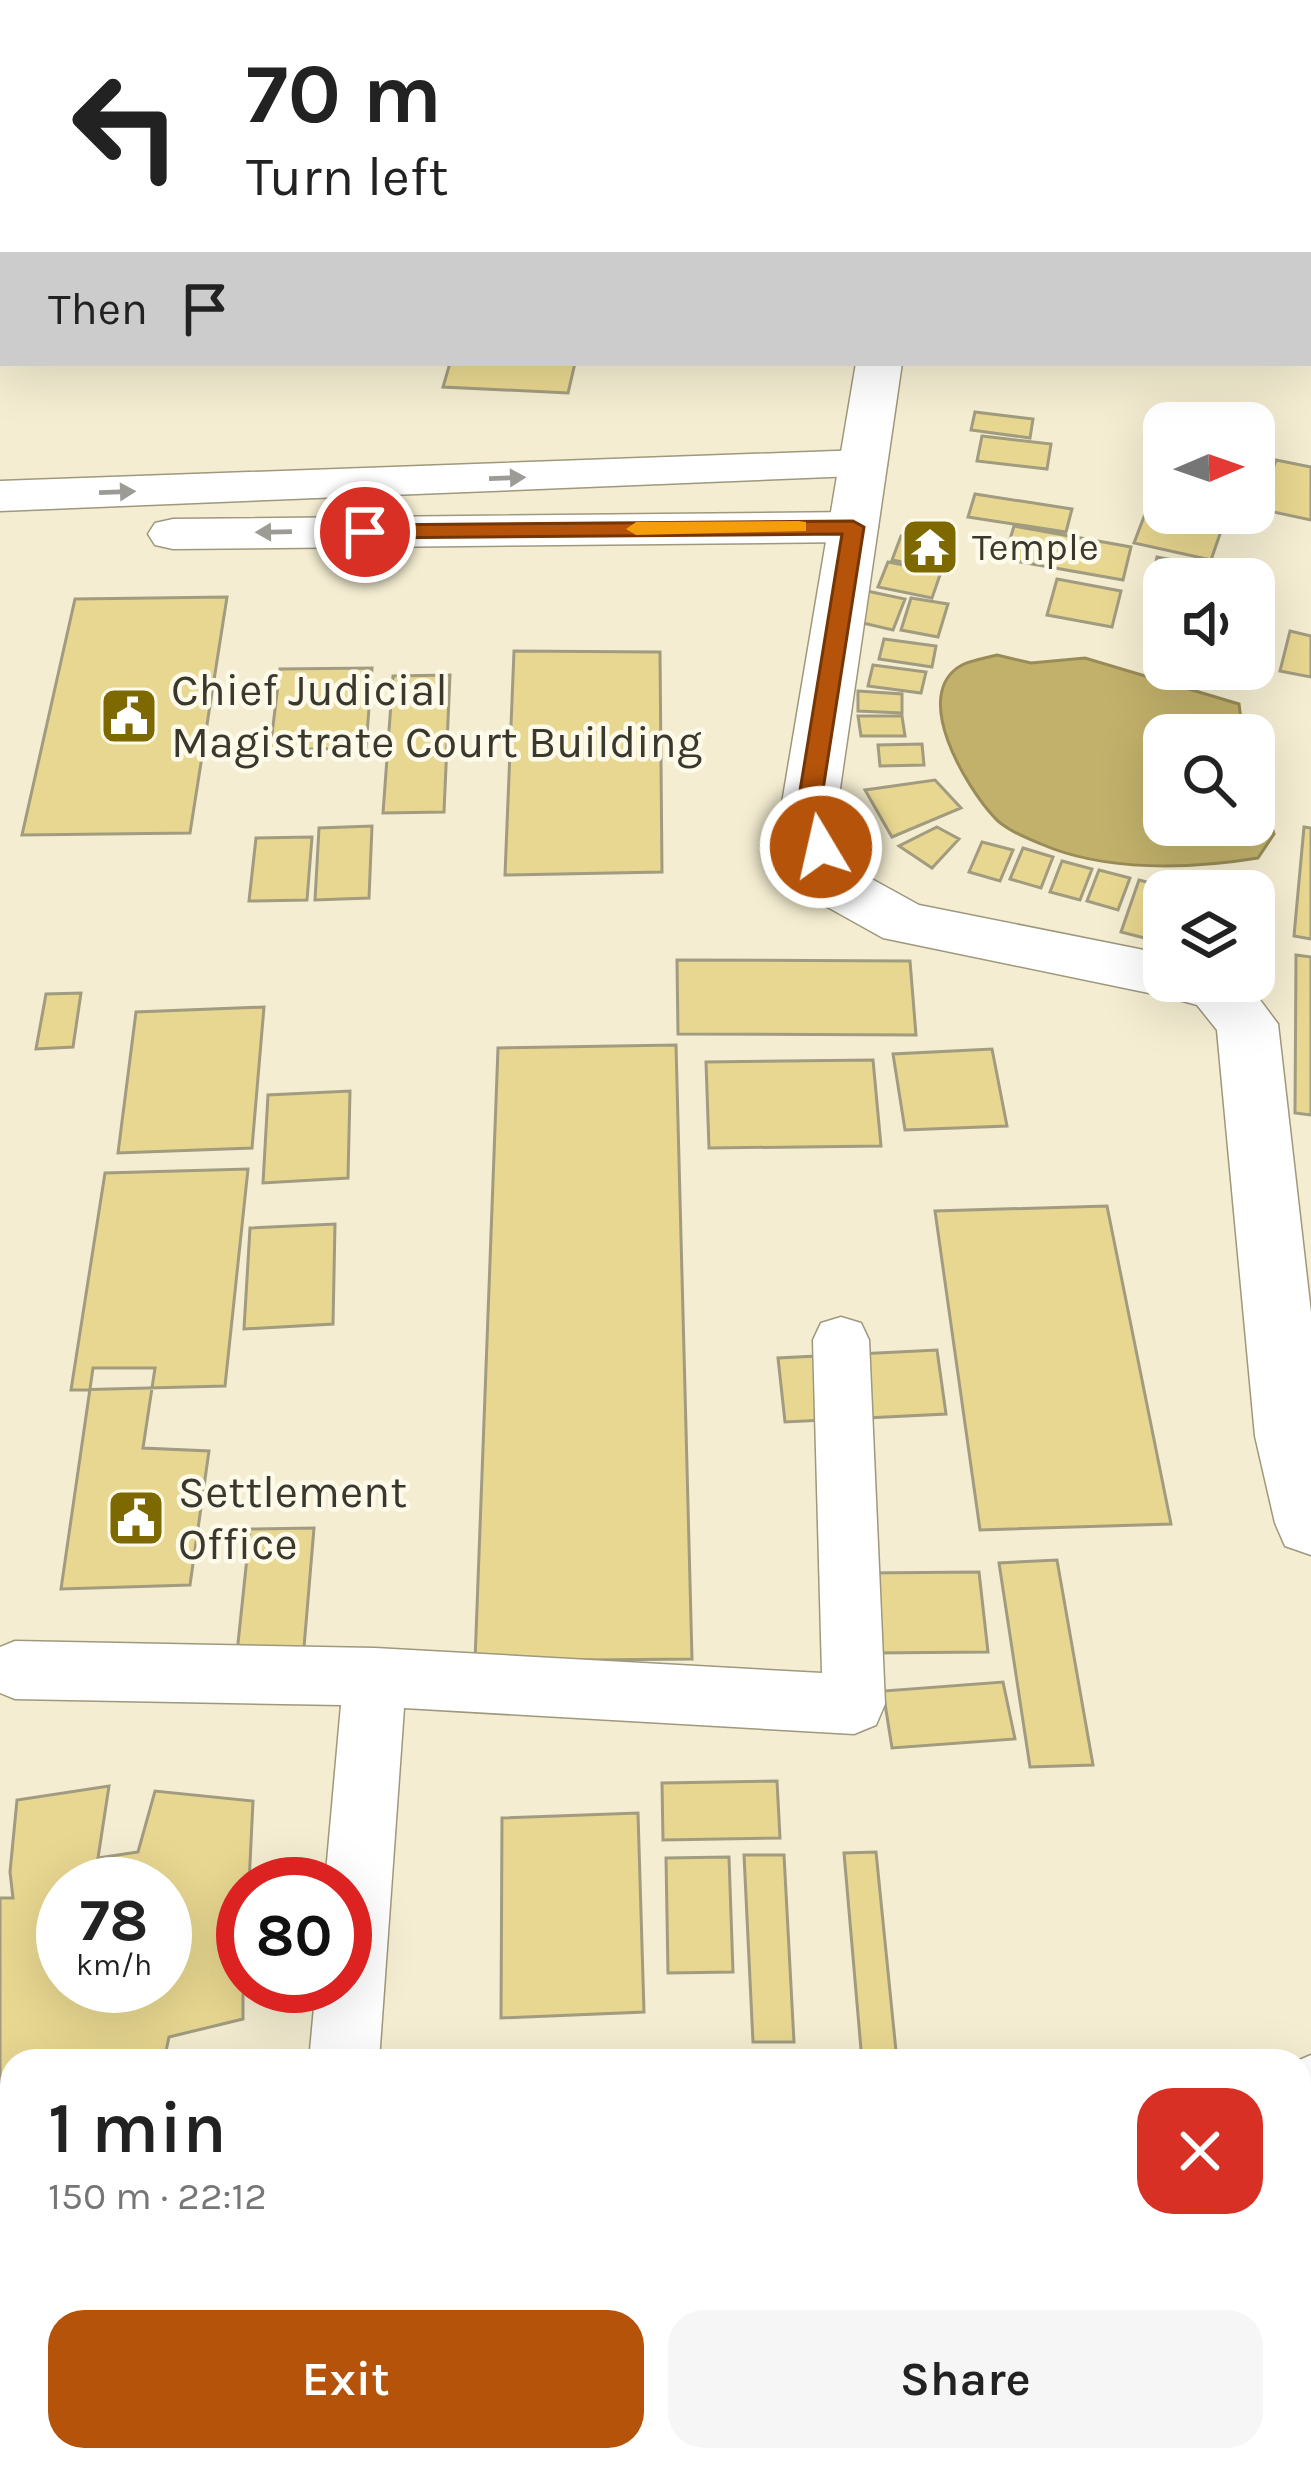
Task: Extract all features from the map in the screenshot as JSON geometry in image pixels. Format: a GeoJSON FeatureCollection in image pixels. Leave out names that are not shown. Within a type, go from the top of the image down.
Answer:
{"type":"FeatureCollection","features":[{"type":"Feature","properties":{"kind":"main road"},"geometry":{"type":"LineString","coordinates":[[843,366],[846,466]]}},
{"type":"Feature","properties":{"kind":"main road"},"geometry":{"type":"LineString","coordinates":[[878,366],[846,466],[809,809],[834,884],[904,923],[1143,972]]}},
{"type":"Feature","properties":{"kind":"main road"},"geometry":{"type":"LineString","coordinates":[[0,496],[846,466]]}},
{"type":"Feature","properties":{"kind":"main road"},"geometry":{"type":"LineString","coordinates":[[0,536],[837,527]]}},
{"type":"Feature","properties":{"kind":"main road"},"geometry":{"type":"LineString","coordinates":[[1229,1002],[1247,1024],[1311,1523]]}},
{"type":"Feature","properties":{"kind":"street"},"geometry":{"type":"LineString","coordinates":[[15,1670],[375,1677],[854,1705],[841,1340]]}},
{"type":"Feature","properties":{"kind":"street"},"geometry":{"type":"LineString","coordinates":[[345,2049],[375,1677]]}},
{"type":"Feature","properties":{"kind":"shaded area"},"geometry":{"type":"Polygon","coordinates":[[[997,655],[1031,663],[1085,658],[1143,675],[1143,690],[1192,690],[1239,704],[1240,714],[1143,714],[1143,846],[1266,846],[1258,858],[1177,866],[1120,864],[1066,853],[998,821],[958,764],[942,718],[941,697],[947,679],[975,660],[997,655]]]}},
{"type":"Feature","properties":{"kind":"building"},"geometry":{"type":"Polygon","coordinates":[[[449,366],[574,366],[568,393],[443,387],[449,366]]]}},
{"type":"Feature","properties":{"kind":"building"},"geometry":{"type":"Polygon","coordinates":[[[975,412],[1033,419],[1030,438],[971,430],[975,412]]]}},
{"type":"Feature","properties":{"kind":"building"},"geometry":{"type":"Polygon","coordinates":[[[982,436],[1051,444],[1047,469],[977,461],[982,436]]]}},
{"type":"Feature","properties":{"kind":"building"},"geometry":{"type":"Polygon","coordinates":[[[1275,463],[1311,467],[1311,520],[1275,512],[1275,463]]]}},
{"type":"Feature","properties":{"kind":"building"},"geometry":{"type":"Polygon","coordinates":[[[975,494],[1072,509],[1066,532],[968,517],[975,494]]]}},
{"type":"Feature","properties":{"kind":"building"},"geometry":{"type":"Polygon","coordinates":[[[1143,519],[1143,534],[1220,534],[1212,558],[1134,543],[1143,519]]]}},
{"type":"Feature","properties":{"kind":"building"},"geometry":{"type":"Polygon","coordinates":[[[1014,526],[1131,547],[1123,580],[1004,559],[1014,526]]]}},
{"type":"Feature","properties":{"kind":"building"},"geometry":{"type":"Polygon","coordinates":[[[901,536],[954,546],[945,570],[892,560],[901,536]]]}},
{"type":"Feature","properties":{"kind":"building"},"geometry":{"type":"Polygon","coordinates":[[[888,562],[941,572],[932,598],[878,587],[888,562]]]}},
{"type":"Feature","properties":{"kind":"building"},"geometry":{"type":"Polygon","coordinates":[[[1057,579],[1121,591],[1112,627],[1047,615],[1057,579]]]}},
{"type":"Feature","properties":{"kind":"building"},"geometry":{"type":"Polygon","coordinates":[[[867,591],[905,599],[893,630],[854,621],[867,591]]]}},
{"type":"Feature","properties":{"kind":"building","name":"Chief Judicial Magistrate Court Building"},"geometry":{"type":"Polygon","coordinates":[[[227,597],[190,833],[22,835],[75,599],[227,597]]]}},
{"type":"Feature","properties":{"kind":"building"},"geometry":{"type":"Polygon","coordinates":[[[911,598],[948,604],[938,637],[901,630],[911,598]]]}},
{"type":"Feature","properties":{"kind":"building"},"geometry":{"type":"Polygon","coordinates":[[[1290,631],[1311,636],[1311,677],[1280,671],[1290,631]]]}},
{"type":"Feature","properties":{"kind":"building"},"geometry":{"type":"Polygon","coordinates":[[[884,639],[936,646],[932,667],[879,659],[884,639]]]}},
{"type":"Feature","properties":{"kind":"building"},"geometry":{"type":"Polygon","coordinates":[[[514,651],[660,652],[662,872],[505,875],[514,651]]]}},
{"type":"Feature","properties":{"kind":"building"},"geometry":{"type":"Polygon","coordinates":[[[873,665],[926,672],[921,693],[868,686],[873,665]]]}},
{"type":"Feature","properties":{"kind":"building"},"geometry":{"type":"Polygon","coordinates":[[[372,668],[366,748],[270,750],[280,669],[372,668]]]}},
{"type":"Feature","properties":{"kind":"building"},"geometry":{"type":"Polygon","coordinates":[[[450,675],[444,812],[383,813],[393,676],[450,675]]]}},
{"type":"Feature","properties":{"kind":"building"},"geometry":{"type":"Polygon","coordinates":[[[858,691],[902,694],[902,713],[858,711],[858,691]]]}},
{"type":"Feature","properties":{"kind":"building"},"geometry":{"type":"Polygon","coordinates":[[[858,716],[902,716],[905,736],[861,736],[858,716]]]}},
{"type":"Feature","properties":{"kind":"building"},"geometry":{"type":"Polygon","coordinates":[[[922,744],[924,765],[880,766],[878,745],[922,744]]]}},
{"type":"Feature","properties":{"kind":"building"},"geometry":{"type":"Polygon","coordinates":[[[935,780],[961,808],[892,837],[865,790],[935,780]]]}},
{"type":"Feature","properties":{"kind":"building"},"geometry":{"type":"Polygon","coordinates":[[[372,826],[369,898],[315,900],[319,828],[372,826]]]}},
{"type":"Feature","properties":{"kind":"building"},"geometry":{"type":"Polygon","coordinates":[[[937,827],[959,839],[932,868],[899,846],[937,827]]]}},
{"type":"Feature","properties":{"kind":"building"},"geometry":{"type":"Polygon","coordinates":[[[1304,827],[1311,828],[1311,939],[1294,936],[1304,827]]]}},
{"type":"Feature","properties":{"kind":"building"},"geometry":{"type":"Polygon","coordinates":[[[312,837],[307,900],[249,901],[256,838],[312,837]]]}},
{"type":"Feature","properties":{"kind":"building"},"geometry":{"type":"Polygon","coordinates":[[[982,842],[1013,850],[1000,881],[969,872],[982,842]]]}},
{"type":"Feature","properties":{"kind":"building"},"geometry":{"type":"Polygon","coordinates":[[[1023,848],[1053,857],[1041,888],[1010,879],[1023,848]]]}},
{"type":"Feature","properties":{"kind":"building"},"geometry":{"type":"Polygon","coordinates":[[[1062,861],[1092,869],[1080,900],[1050,892],[1062,861]]]}},
{"type":"Feature","properties":{"kind":"building"},"geometry":{"type":"Polygon","coordinates":[[[1099,870],[1130,878],[1118,910],[1087,901],[1099,870]]]}},
{"type":"Feature","properties":{"kind":"building"},"geometry":{"type":"Polygon","coordinates":[[[1139,880],[1143,881],[1143,938],[1121,932],[1139,880]]]}},
{"type":"Feature","properties":{"kind":"building"},"geometry":{"type":"Polygon","coordinates":[[[1296,955],[1311,957],[1311,1115],[1295,1113],[1296,955]]]}},
{"type":"Feature","properties":{"kind":"building"},"geometry":{"type":"Polygon","coordinates":[[[677,960],[910,961],[916,1035],[678,1034],[677,960]]]}},
{"type":"Feature","properties":{"kind":"building"},"geometry":{"type":"Polygon","coordinates":[[[81,993],[73,1047],[36,1049],[46,994],[81,993]]]}},
{"type":"Feature","properties":{"kind":"building"},"geometry":{"type":"Polygon","coordinates":[[[264,1007],[252,1148],[118,1153],[136,1012],[264,1007]]]}},
{"type":"Feature","properties":{"kind":"building"},"geometry":{"type":"Polygon","coordinates":[[[676,1045],[692,1659],[475,1661],[498,1048],[676,1045]]]}},
{"type":"Feature","properties":{"kind":"building"},"geometry":{"type":"Polygon","coordinates":[[[992,1049],[1007,1126],[905,1130],[893,1054],[992,1049]]]}},
{"type":"Feature","properties":{"kind":"building"},"geometry":{"type":"Polygon","coordinates":[[[873,1060],[881,1146],[709,1148],[706,1062],[873,1060]]]}},
{"type":"Feature","properties":{"kind":"building"},"geometry":{"type":"Polygon","coordinates":[[[350,1091],[348,1178],[263,1183],[268,1095],[350,1091]]]}},
{"type":"Feature","properties":{"kind":"building"},"geometry":{"type":"Polygon","coordinates":[[[248,1169],[225,1386],[71,1390],[105,1173],[248,1169]]]}},
{"type":"Feature","properties":{"kind":"building"},"geometry":{"type":"Polygon","coordinates":[[[1107,1206],[1171,1524],[980,1530],[935,1211],[1107,1206]]]}},
{"type":"Feature","properties":{"kind":"building"},"geometry":{"type":"Polygon","coordinates":[[[335,1224],[333,1324],[244,1329],[250,1228],[335,1224]]]}},
{"type":"Feature","properties":{"kind":"building"},"geometry":{"type":"Polygon","coordinates":[[[937,1350],[946,1414],[785,1422],[778,1358],[937,1350]]]}},
{"type":"Feature","properties":{"kind":"building","name":"Settlement Office"},"geometry":{"type":"Polygon","coordinates":[[[93,1368],[155,1368],[143,1448],[209,1451],[190,1585],[61,1589],[93,1368]]]}},
{"type":"Feature","properties":{"kind":"building"},"geometry":{"type":"Polygon","coordinates":[[[314,1528],[302,1671],[235,1672],[250,1529],[314,1528]]]}},
{"type":"Feature","properties":{"kind":"building"},"geometry":{"type":"Polygon","coordinates":[[[1057,1560],[1093,1765],[1030,1767],[999,1563],[1057,1560]]]}},
{"type":"Feature","properties":{"kind":"building"},"geometry":{"type":"Polygon","coordinates":[[[979,1572],[988,1652],[872,1653],[866,1573],[979,1572]]]}},
{"type":"Feature","properties":{"kind":"building"},"geometry":{"type":"Polygon","coordinates":[[[1003,1682],[1015,1739],[892,1748],[883,1691],[1003,1682]]]}},
{"type":"Feature","properties":{"kind":"building"},"geometry":{"type":"Polygon","coordinates":[[[777,1781],[780,1838],[663,1840],[662,1783],[777,1781]]]}},
{"type":"Feature","properties":{"kind":"building"},"geometry":{"type":"Polygon","coordinates":[[[109,1786],[98,1857],[36,1857],[36,2013],[192,2013],[192,1857],[105,1857],[138,1852],[155,1791],[253,1801],[250,1857],[216,1857],[216,2013],[243,2013],[243,2019],[169,2037],[166,2049],[0,2049],[0,1898],[13,1898],[10,1872],[17,1800],[109,1786]]]}},
{"type":"Feature","properties":{"kind":"building"},"geometry":{"type":"Polygon","coordinates":[[[638,1813],[644,2012],[501,2018],[502,1818],[638,1813]]]}},
{"type":"Feature","properties":{"kind":"building"},"geometry":{"type":"Polygon","coordinates":[[[876,1852],[896,2049],[861,2049],[844,1853],[876,1852]]]}},
{"type":"Feature","properties":{"kind":"building"},"geometry":{"type":"Polygon","coordinates":[[[744,1855],[784,1855],[794,2042],[753,2042],[744,1855]]]}},
{"type":"Feature","properties":{"kind":"building"},"geometry":{"type":"Polygon","coordinates":[[[729,1857],[733,1972],[668,1973],[666,1858],[729,1857]]]}},
{"type":"Feature","properties":{"kind":"slow traffic"},"geometry":{"type":"LineString","coordinates":[[636,529],[799,527]]}},
{"type":"Feature","properties":{"kind":"place","name":"Temple"},"geometry":{"type":"Point","coordinates":[930,547]}},
{"type":"Feature","properties":{"kind":"place","name":"Chief Judicial Magistrate Court Building"},"geometry":{"type":"Point","coordinates":[129,716]}},
{"type":"Feature","properties":{"kind":"place","name":"Settlement Office"},"geometry":{"type":"Point","coordinates":[136,1518]}},
{"type":"Feature","properties":{"kind":"route"},"geometry":{"type":"LineString","coordinates":[[365,532],[853,527],[809,809],[821,847]]}}]}
